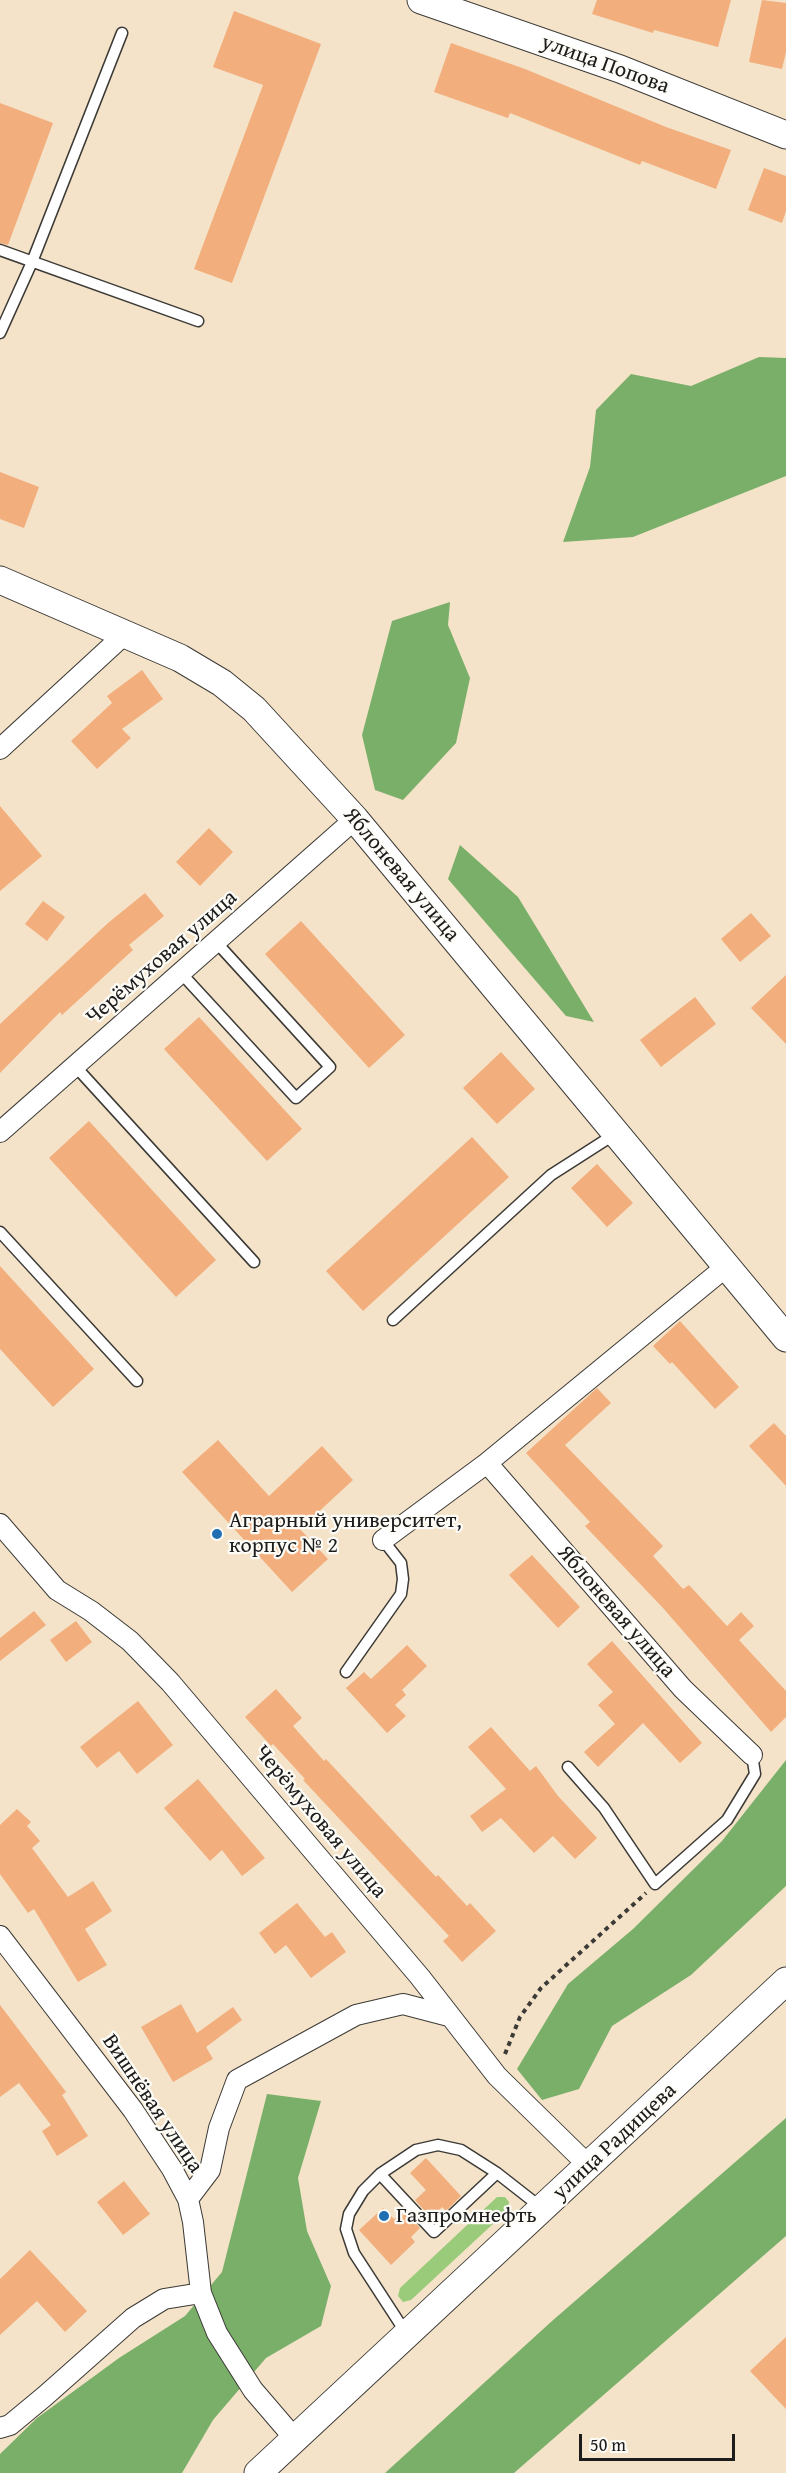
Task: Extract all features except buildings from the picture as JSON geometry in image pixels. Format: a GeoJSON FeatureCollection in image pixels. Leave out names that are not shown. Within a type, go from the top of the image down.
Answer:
{"type":"FeatureCollection","features":[{"type":"Feature","properties":{"kind":"street","name":"улица Попова"},"geometry":{"type":"LineString","coordinates":[[421,0],[620,69],[786,135]]}},
{"type":"Feature","properties":{"kind":"street","name":"Яблоневая улица"},"geometry":{"type":"LineString","coordinates":[[0,580],[180,657],[222,683],[254,709],[355,819],[786,1338]]}},
{"type":"Feature","properties":{"kind":"street"},"geometry":{"type":"LineString","coordinates":[[0,749],[126,633]]}},
{"type":"Feature","properties":{"kind":"street","name":"Черёмуховая улица"},"geometry":{"type":"LineString","coordinates":[[0,1132],[355,819]]}},
{"type":"Feature","properties":{"kind":"street"},"geometry":{"type":"LineString","coordinates":[[383,1540],[487,1463],[727,1266]]}},
{"type":"Feature","properties":{"kind":"street","name":"Яблоневая улица"},"geometry":{"type":"LineString","coordinates":[[487,1463],[682,1689],[752,1755]]}},
{"type":"Feature","properties":{"kind":"street","name":"Черёмуховая улица"},"geometry":{"type":"LineString","coordinates":[[0,1524],[57,1590],[92,1611],[130,1641],[170,1682],[420,1977],[497,2076],[589,2166]]}},
{"type":"Feature","properties":{"kind":"street","name":"Вишнёвая улица"},"geometry":{"type":"LineString","coordinates":[[0,1936],[133,2110],[172,2169],[188,2199],[193,2222],[201,2293],[217,2333],[253,2390],[295,2439]]}},
{"type":"Feature","properties":{"kind":"street","name":"улица Радищева"},"geometry":{"type":"LineString","coordinates":[[258,2473],[786,1981]]}},
{"type":"Feature","properties":{"kind":"street"},"geometry":{"type":"LineString","coordinates":[[188,2199],[210,2170],[219,2128],[237,2080],[356,2015],[404,2004],[449,2016]]}},
{"type":"Feature","properties":{"kind":"street"},"geometry":{"type":"LineString","coordinates":[[0,2428],[10,2425],[133,2318],[164,2299],[201,2293]]}},
{"type":"Feature","properties":{"kind":"lane"},"geometry":{"type":"LineString","coordinates":[[0,333],[32,262],[122,33]]}},
{"type":"Feature","properties":{"kind":"lane"},"geometry":{"type":"LineString","coordinates":[[0,250],[198,321]]}},
{"type":"Feature","properties":{"kind":"lane"},"geometry":{"type":"LineString","coordinates":[[181,973],[296,1098],[330,1067],[216,942]]}},
{"type":"Feature","properties":{"kind":"lane"},"geometry":{"type":"LineString","coordinates":[[75,1066],[254,1262]]}},
{"type":"Feature","properties":{"kind":"lane"},"geometry":{"type":"LineString","coordinates":[[393,1320],[551,1175],[616,1133]]}},
{"type":"Feature","properties":{"kind":"lane"},"geometry":{"type":"LineString","coordinates":[[0,1232],[137,1381]]}},
{"type":"Feature","properties":{"kind":"lane"},"geometry":{"type":"LineString","coordinates":[[346,1672],[401,1594],[403,1579],[401,1563],[383,1540]]}},
{"type":"Feature","properties":{"kind":"lane"},"geometry":{"type":"LineString","coordinates":[[568,1767],[603,1808],[655,1884],[727,1820],[755,1774],[752,1755]]}},
{"type":"Feature","properties":{"kind":"lane"},"geometry":{"type":"LineString","coordinates":[[407,2335],[354,2253],[346,2229],[349,2214],[363,2191],[380,2174],[416,2150],[438,2145],[461,2151],[497,2173],[543,2209]]}},
{"type":"Feature","properties":{"kind":"lane"},"geometry":{"type":"LineString","coordinates":[[380,2174],[434,2232],[497,2173]]}},
{"type":"Feature","properties":{"kind":"path"},"geometry":{"type":"LineString","coordinates":[[497,2076],[520,2017],[541,1988],[655,1884]]}},
{"type":"Feature","properties":{"kind":"green space"},"geometry":{"type":"Polygon","coordinates":[[[759,357],[786,358],[786,476],[633,537],[563,542],[590,467],[596,410],[631,374],[691,386],[759,357]]]}},
{"type":"Feature","properties":{"kind":"green space"},"geometry":{"type":"Polygon","coordinates":[[[450,602],[448,625],[470,678],[456,743],[403,800],[375,790],[362,735],[392,621],[450,602]]]}},
{"type":"Feature","properties":{"kind":"green space"},"geometry":{"type":"Polygon","coordinates":[[[460,845],[518,897],[594,1022],[566,1016],[448,879],[460,845]]]}},
{"type":"Feature","properties":{"kind":"green space"},"geometry":{"type":"Polygon","coordinates":[[[786,1760],[786,1886],[691,1975],[612,2026],[579,2089],[542,2100],[517,2069],[568,1984],[633,1929],[722,1841],[786,1760]]]}},
{"type":"Feature","properties":{"kind":"green space"},"geometry":{"type":"Polygon","coordinates":[[[267,2094],[321,2101],[298,2178],[307,2231],[331,2286],[321,2326],[266,2358],[213,2420],[182,2473],[0,2473],[0,2454],[37,2418],[119,2358],[185,2316],[222,2272],[267,2094]]]}},
{"type":"Feature","properties":{"kind":"green space"},"geometry":{"type":"Polygon","coordinates":[[[786,2118],[786,2236],[514,2473],[385,2473],[552,2321],[786,2118]]]}},
{"type":"Feature","properties":{"kind":"green space"},"geometry":{"type":"Polygon","coordinates":[[[497,2197],[505,2197],[509,2202],[508,2210],[411,2300],[403,2302],[398,2296],[400,2288],[497,2197]]]}},
{"type":"Feature","properties":{"kind":"place","name":"Аграрный университет, корпус № 2"},"geometry":{"type":"Point","coordinates":[217,1534]}},
{"type":"Feature","properties":{"kind":"place","name":"Газпромнефть"},"geometry":{"type":"Point","coordinates":[384,2216]}}]}
